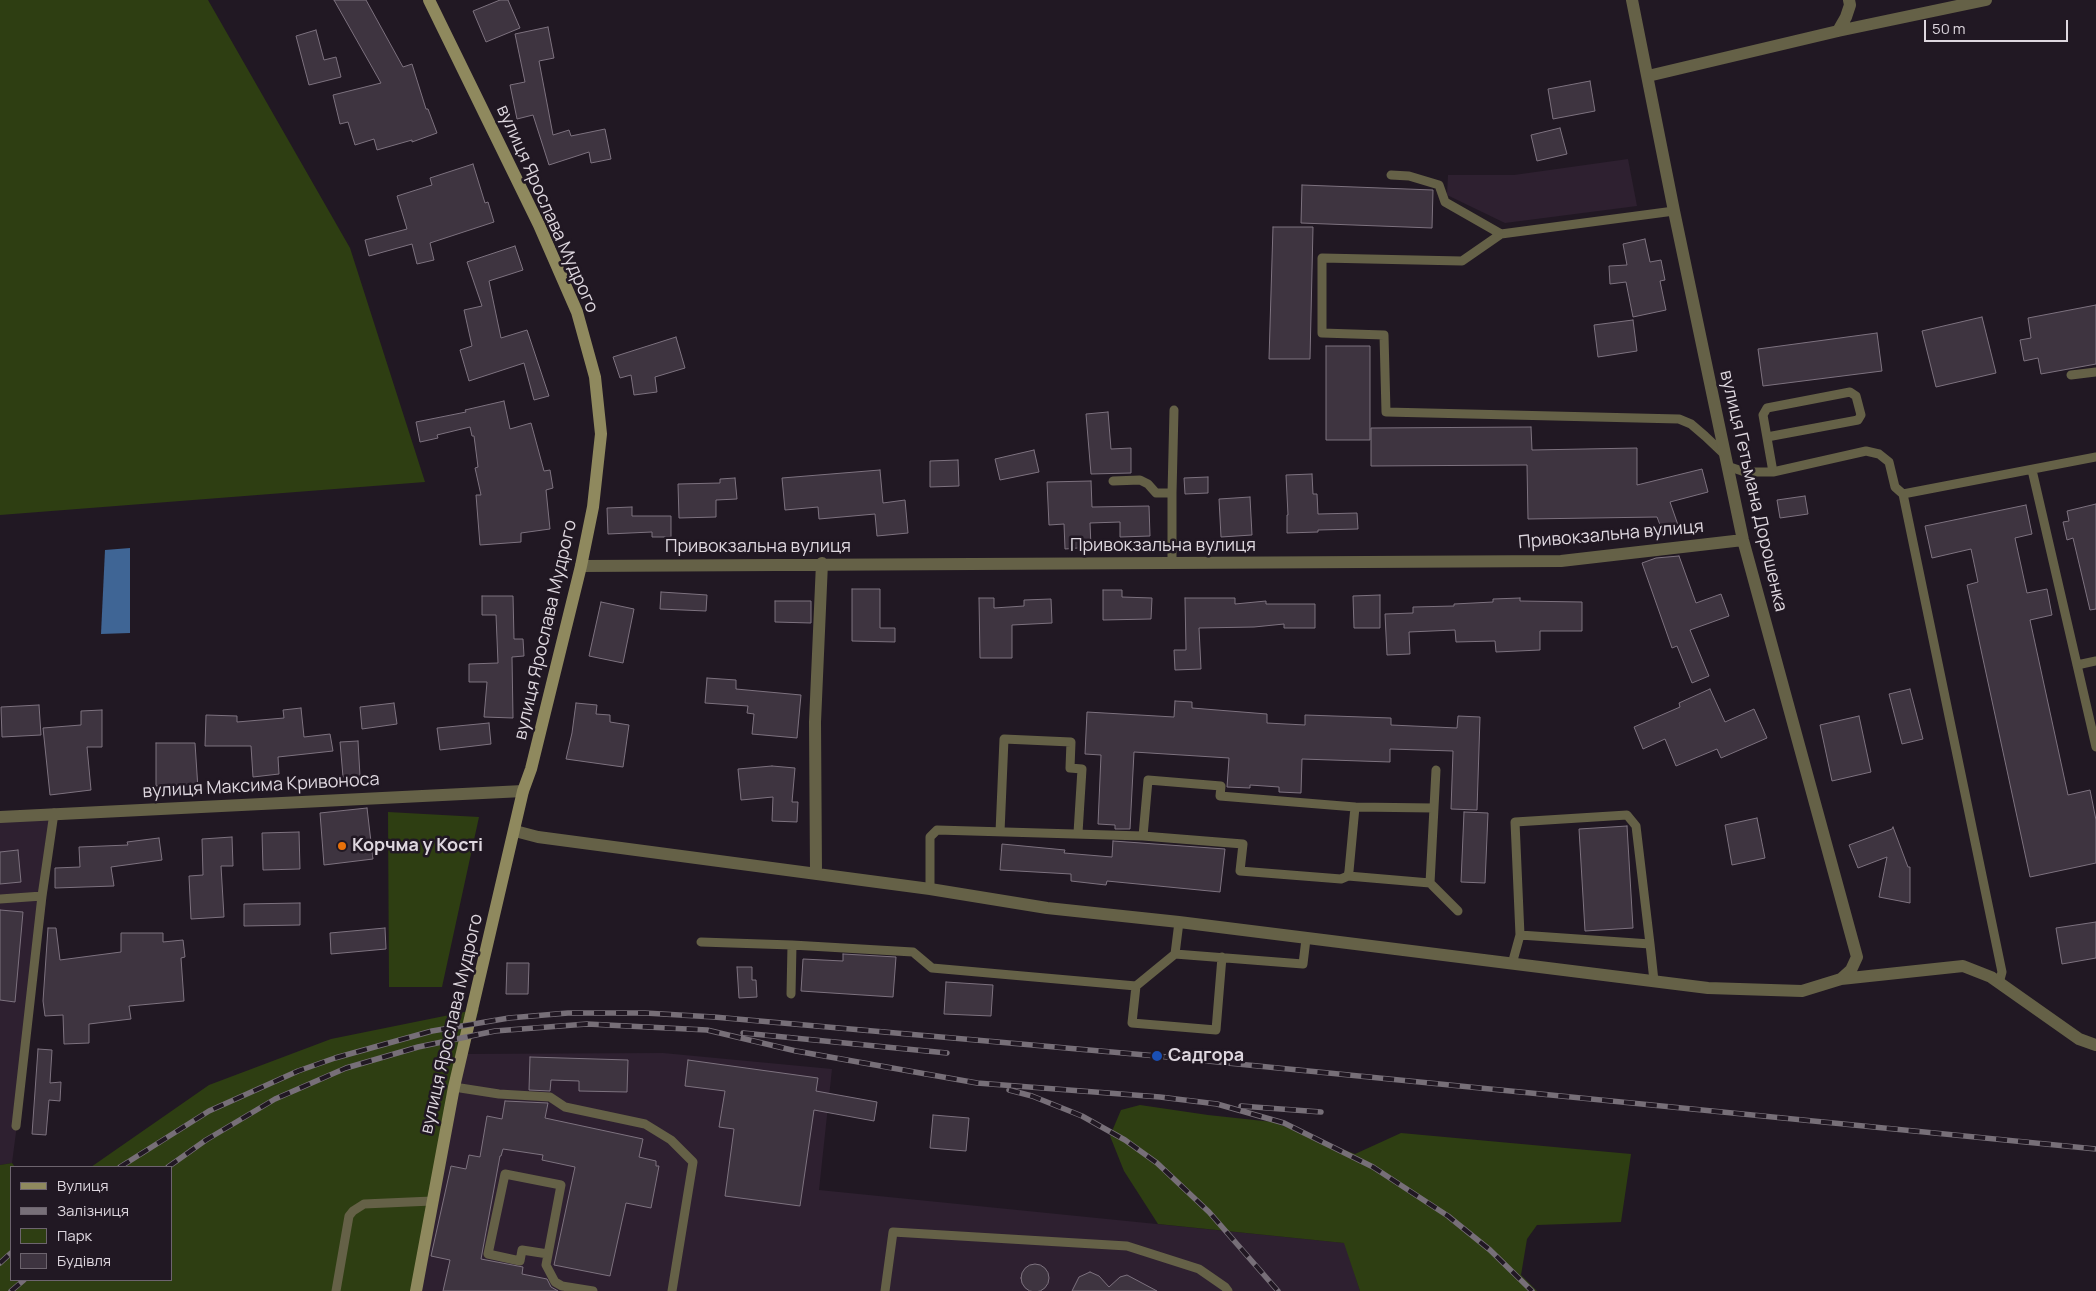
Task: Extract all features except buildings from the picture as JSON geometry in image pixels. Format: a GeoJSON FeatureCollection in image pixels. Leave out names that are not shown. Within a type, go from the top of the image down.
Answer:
{"type":"FeatureCollection","features":[{"type":"Feature","properties":{"kind":"main road","name":"вулиця Ярослава Мудрого"},"geometry":{"type":"LineString","coordinates":[[416,1291],[454,1087],[523,791],[581,566],[593,507],[601,434],[595,377],[577,312],[539,225],[429,0]]}},
{"type":"Feature","properties":{"kind":"street","name":"вулиця Гетьмана Дорошенка"},"geometry":{"type":"LineString","coordinates":[[1632,0],[1743,540],[1857,957],[1851,970],[1841,979]]}},
{"type":"Feature","properties":{"kind":"street"},"geometry":{"type":"LineString","coordinates":[[1838,31],[1846,17],[1850,5],[1849,0]]}},
{"type":"Feature","properties":{"kind":"street"},"geometry":{"type":"LineString","coordinates":[[1648,76],[1838,31],[1986,0]]}},
{"type":"Feature","properties":{"kind":"street","name":"Привокзальна вулиця"},"geometry":{"type":"LineString","coordinates":[[581,566],[1561,561],[1743,540]]}},
{"type":"Feature","properties":{"kind":"street"},"geometry":{"type":"LineString","coordinates":[[816,873],[815,722],[822,564]]}},
{"type":"Feature","properties":{"kind":"street","name":"вулиця Максима Кривоноса"},"geometry":{"type":"LineString","coordinates":[[0,817],[523,791]]}},
{"type":"Feature","properties":{"kind":"street"},"geometry":{"type":"LineString","coordinates":[[515,831],[538,837],[816,873],[1047,908],[1179,922],[1708,988],[1802,991],[1841,979],[1963,966],[1991,977],[2079,1039],[2096,1045]]}},
{"type":"Feature","properties":{"kind":"lane"},"geometry":{"type":"LineString","coordinates":[[1391,175],[1409,176],[1439,185],[1445,202],[1501,234]]}},
{"type":"Feature","properties":{"kind":"lane"},"geometry":{"type":"LineString","coordinates":[[1674,211],[1501,234],[1462,261],[1322,258],[1322,333],[1384,335],[1386,412],[1679,419],[1690,424],[1705,436],[1726,460],[1745,472],[1772,472],[1866,450],[1879,454],[1889,462],[1894,487],[1903,494],[2002,972],[1999,983]]}},
{"type":"Feature","properties":{"kind":"lane"},"geometry":{"type":"LineString","coordinates":[[2071,375],[2096,372]]}},
{"type":"Feature","properties":{"kind":"lane"},"geometry":{"type":"LineString","coordinates":[[1767,437],[1858,420],[1861,415],[1856,396],[1850,392],[1767,408],[1764,415],[1767,437],[1772,472]]}},
{"type":"Feature","properties":{"kind":"lane"},"geometry":{"type":"LineString","coordinates":[[1172,564],[1174,410]]}},
{"type":"Feature","properties":{"kind":"lane"},"geometry":{"type":"LineString","coordinates":[[1903,494],[2096,457]]}},
{"type":"Feature","properties":{"kind":"lane"},"geometry":{"type":"LineString","coordinates":[[2032,470],[2096,747]]}},
{"type":"Feature","properties":{"kind":"lane"},"geometry":{"type":"LineString","coordinates":[[1113,481],[1140,480],[1148,484],[1156,492],[1172,493]]}},
{"type":"Feature","properties":{"kind":"lane"},"geometry":{"type":"LineString","coordinates":[[2077,665],[2096,661]]}},
{"type":"Feature","properties":{"kind":"lane"},"geometry":{"type":"LineString","coordinates":[[1000,832],[1004,739],[1071,742],[1070,768],[1082,769],[1078,833]]}},
{"type":"Feature","properties":{"kind":"lane"},"geometry":{"type":"LineString","coordinates":[[1430,883],[1436,770]]}},
{"type":"Feature","properties":{"kind":"lane"},"geometry":{"type":"LineString","coordinates":[[1143,836],[1148,780],[1221,786],[1220,796],[1355,807],[1434,808]]}},
{"type":"Feature","properties":{"kind":"lane"},"geometry":{"type":"LineString","coordinates":[[1348,876],[1355,807]]}},
{"type":"Feature","properties":{"kind":"lane"},"geometry":{"type":"LineString","coordinates":[[16,1126],[42,896],[54,813]]}},
{"type":"Feature","properties":{"kind":"lane"},"geometry":{"type":"LineString","coordinates":[[1512,964],[1520,935],[1515,822],[1627,815],[1636,826],[1654,981]]}},
{"type":"Feature","properties":{"kind":"lane"},"geometry":{"type":"LineString","coordinates":[[930,889],[930,836],[936,830],[1078,833],[1243,844],[1240,871],[1341,879],[1348,876],[1430,883],[1458,911]]}},
{"type":"Feature","properties":{"kind":"lane"},"geometry":{"type":"LineString","coordinates":[[0,899],[42,896]]}},
{"type":"Feature","properties":{"kind":"lane"},"geometry":{"type":"LineString","coordinates":[[1175,954],[1179,922]]}},
{"type":"Feature","properties":{"kind":"lane"},"geometry":{"type":"LineString","coordinates":[[1520,935],[1650,944]]}},
{"type":"Feature","properties":{"kind":"lane"},"geometry":{"type":"LineString","coordinates":[[700,942],[913,952],[932,968],[1136,986],[1175,954],[1303,964],[1306,939]]}},
{"type":"Feature","properties":{"kind":"lane"},"geometry":{"type":"LineString","coordinates":[[791,994],[792,945]]}},
{"type":"Feature","properties":{"kind":"lane"},"geometry":{"type":"LineString","coordinates":[[1136,986],[1132,1023],[1216,1030],[1222,957]]}},
{"type":"Feature","properties":{"kind":"lane"},"geometry":{"type":"LineString","coordinates":[[454,1087],[499,1094],[550,1097],[565,1107],[645,1124],[671,1140],[692,1162],[672,1291]]}},
{"type":"Feature","properties":{"kind":"lane"},"geometry":{"type":"LineString","coordinates":[[548,1254],[522,1250],[520,1261],[488,1254],[505,1174],[561,1185],[546,1265],[555,1282],[562,1286],[593,1291]]}},
{"type":"Feature","properties":{"kind":"lane"},"geometry":{"type":"LineString","coordinates":[[336,1291],[349,1216],[353,1211],[364,1204],[432,1201]]}},
{"type":"Feature","properties":{"kind":"lane"},"geometry":{"type":"LineString","coordinates":[[886,1291],[893,1232],[1127,1246],[1199,1268],[1228,1291]]}},
{"type":"Feature","properties":{"kind":"shaded area"},"geometry":{"type":"Polygon","coordinates":[[[1628,159],[1637,206],[1505,223],[1447,195],[1448,175],[1514,175],[1628,159]]]}},
{"type":"Feature","properties":{"kind":"shaded area"},"geometry":{"type":"Polygon","coordinates":[[[58,808],[12,1163],[0,1165],[0,812],[58,808]]]}},
{"type":"Feature","properties":{"kind":"shaded area"},"geometry":{"type":"Polygon","coordinates":[[[663,1053],[832,1069],[819,1190],[1345,1243],[1360,1291],[419,1291],[465,1054],[663,1053]]]}},
{"type":"Feature","properties":{"kind":"green space"},"geometry":{"type":"Polygon","coordinates":[[[0,0],[208,0],[350,248],[425,482],[0,515],[0,0]]]}},
{"type":"Feature","properties":{"kind":"green space"},"geometry":{"type":"Polygon","coordinates":[[[388,812],[479,817],[442,987],[389,987],[388,812]]]}},
{"type":"Feature","properties":{"kind":"green space"},"geometry":{"type":"Polygon","coordinates":[[[479,1009],[465,1054],[419,1291],[0,1291],[0,1165],[12,1163],[14,1166],[10,1166],[10,1281],[172,1281],[172,1166],[92,1166],[209,1085],[331,1039],[479,1009]]]}},
{"type":"Feature","properties":{"kind":"green space"},"geometry":{"type":"Polygon","coordinates":[[[1140,1105],[1273,1122],[1355,1154],[1401,1133],[1631,1154],[1621,1222],[1537,1225],[1527,1239],[1521,1275],[1537,1291],[1360,1291],[1344,1243],[1158,1224],[1124,1171],[1110,1136],[1121,1110],[1140,1105]]]}},
{"type":"Feature","properties":{"kind":"water"},"geometry":{"type":"Polygon","coordinates":[[[130,548],[130,633],[101,634],[105,550],[130,548]]]}},
{"type":"Feature","properties":{"kind":"railway"},"geometry":{"type":"LineString","coordinates":[[122,1166],[209,1111],[298,1071],[335,1058],[432,1031],[509,1018],[568,1013],[645,1013],[714,1017],[1157,1056],[2096,1149]]}},
{"type":"Feature","properties":{"kind":"railway"},"geometry":{"type":"LineString","coordinates":[[169,1166],[206,1140],[275,1099],[346,1068],[418,1047],[495,1031],[587,1024],[707,1030],[796,1051],[977,1083],[1160,1097],[1217,1104],[1284,1123],[1373,1167],[1448,1216],[1490,1250],[1532,1291]]}},
{"type":"Feature","properties":{"kind":"railway"},"geometry":{"type":"LineString","coordinates":[[743,1033],[947,1053]]}},
{"type":"Feature","properties":{"kind":"railway"},"geometry":{"type":"LineString","coordinates":[[1009,1090],[1032,1096],[1082,1116],[1125,1140],[1157,1163],[1209,1212],[1278,1291]]}},
{"type":"Feature","properties":{"kind":"railway"},"geometry":{"type":"LineString","coordinates":[[1241,1106],[1321,1112]]}},
{"type":"Feature","properties":{"kind":"railway"},"geometry":{"type":"LineString","coordinates":[[0,1263],[10,1254]]}},
{"type":"Feature","properties":{"kind":"railway"},"geometry":{"type":"LineString","coordinates":[[11,1291],[23,1281]]}},
{"type":"Feature","properties":{"kind":"place","name":"Корчма у Кості"},"geometry":{"type":"Point","coordinates":[342,846]}},
{"type":"Feature","properties":{"kind":"place","name":"Садгора"},"geometry":{"type":"Point","coordinates":[1157,1056]}}]}
